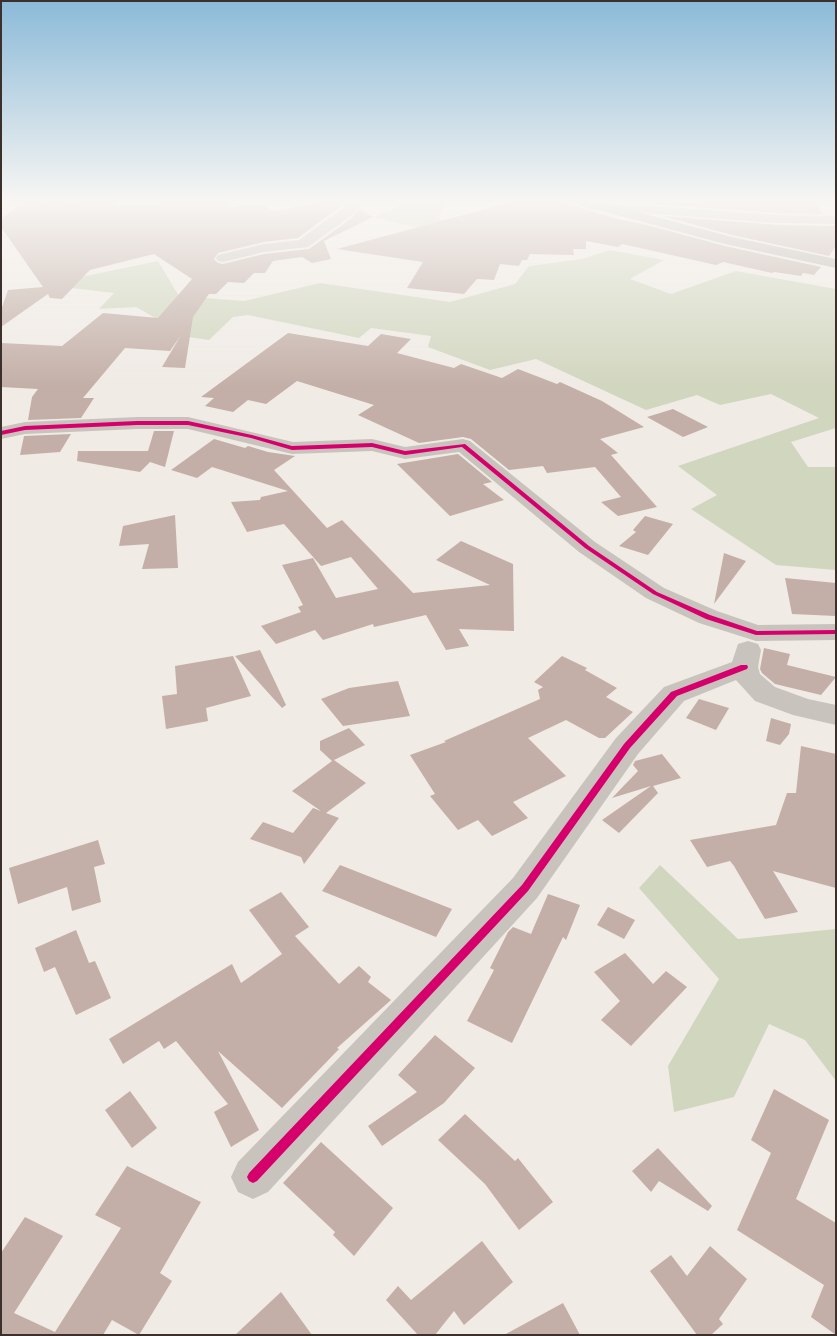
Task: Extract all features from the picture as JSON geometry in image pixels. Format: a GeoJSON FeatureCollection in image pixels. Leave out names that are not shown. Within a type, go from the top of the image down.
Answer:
{"type":"FeatureCollection","features":[{"type":"Feature","properties":{"kind":"street"},"geometry":{"type":"LineString","coordinates":[[1,433],[25,428],[137,422],[188,423],[292,448],[372,445],[405,453],[463,445],[587,547],[655,593],[708,617],[756,633],[836,632]]}},
{"type":"Feature","properties":{"kind":"street"},"geometry":{"type":"LineString","coordinates":[[756,633],[747,653],[744,667],[748,678],[765,694],[803,708],[836,715]]}},
{"type":"Feature","properties":{"kind":"street"},"geometry":{"type":"LineString","coordinates":[[254,1177],[525,888],[627,746],[674,694],[744,667]]}},
{"type":"Feature","properties":{"kind":"green space"},"geometry":{"type":"Polygon","coordinates":[[[159,262],[179,296],[244,301],[320,283],[450,302],[515,284],[529,266],[557,262],[660,262],[630,279],[671,294],[736,271],[836,289],[836,428],[791,442],[808,467],[836,467],[836,570],[776,565],[691,509],[717,495],[678,466],[819,418],[771,394],[720,405],[697,395],[646,410],[536,359],[490,370],[428,347],[431,336],[371,328],[359,338],[248,315],[233,317],[209,340],[189,337],[136,307],[99,309],[114,293],[63,287],[71,279],[159,262]]]}},
{"type":"Feature","properties":{"kind":"green space"},"geometry":{"type":"Polygon","coordinates":[[[660,865],[738,939],[836,929],[836,1081],[805,1040],[769,1024],[734,1097],[674,1112],[668,1066],[719,979],[639,888],[660,865]]]}},
{"type":"Feature","properties":{"kind":"building"},"geometry":{"type":"Polygon","coordinates":[[[26,262],[121,262],[90,270],[62,299],[50,298],[48,294],[1,327],[1,310],[8,290],[43,287],[26,262]]]}},
{"type":"Feature","properties":{"kind":"building"},"geometry":{"type":"Polygon","coordinates":[[[167,262],[223,264],[272,262],[265,273],[254,273],[244,283],[228,282],[216,294],[209,294],[193,317],[185,368],[162,367],[181,335],[170,351],[125,348],[83,398],[94,398],[81,418],[28,420],[32,397],[38,389],[1,387],[1,343],[62,346],[103,313],[158,318],[192,279],[167,262]]]}},
{"type":"Feature","properties":{"kind":"building"},"geometry":{"type":"Polygon","coordinates":[[[423,262],[521,262],[519,266],[500,264],[494,280],[477,279],[464,294],[407,288],[423,262]]]}},
{"type":"Feature","properties":{"kind":"building"},"geometry":{"type":"Polygon","coordinates":[[[704,262],[722,262],[716,265],[704,262]]]}},
{"type":"Feature","properties":{"kind":"building"},"geometry":{"type":"Polygon","coordinates":[[[725,262],[800,262],[821,267],[814,275],[803,273],[801,276],[772,273],[725,262]]]}},
{"type":"Feature","properties":{"kind":"building"},"geometry":{"type":"Polygon","coordinates":[[[288,333],[368,346],[381,334],[411,339],[397,353],[454,368],[461,364],[502,378],[518,369],[557,384],[560,382],[602,401],[644,427],[600,439],[618,453],[611,455],[657,507],[618,516],[601,502],[621,497],[595,467],[547,473],[543,466],[509,470],[471,439],[463,437],[419,443],[358,415],[374,405],[297,381],[266,404],[248,400],[233,412],[205,406],[214,398],[201,397],[288,333]]]}},
{"type":"Feature","properties":{"kind":"building"},"geometry":{"type":"Polygon","coordinates":[[[673,409],[708,427],[683,437],[647,417],[673,409]]]}},
{"type":"Feature","properties":{"kind":"building"},"geometry":{"type":"Polygon","coordinates":[[[154,431],[174,431],[165,467],[150,462],[140,472],[77,461],[78,451],[148,451],[154,431]]]}},
{"type":"Feature","properties":{"kind":"building"},"geometry":{"type":"Polygon","coordinates":[[[71,434],[60,452],[20,455],[24,436],[71,434]]]}},
{"type":"Feature","properties":{"kind":"building"},"geometry":{"type":"Polygon","coordinates":[[[214,439],[245,448],[248,446],[268,452],[295,456],[274,470],[327,528],[342,520],[413,593],[490,585],[436,560],[461,541],[513,564],[514,631],[459,629],[469,646],[446,650],[426,615],[374,627],[373,624],[323,640],[315,630],[276,644],[261,626],[301,612],[298,607],[303,605],[282,565],[313,558],[336,598],[378,589],[351,557],[321,566],[284,524],[247,532],[231,502],[260,500],[261,497],[288,491],[212,467],[197,478],[171,470],[214,439]]]}},
{"type":"Feature","properties":{"kind":"building"},"geometry":{"type":"Polygon","coordinates":[[[458,454],[492,482],[483,484],[504,500],[450,516],[397,464],[458,454]]]}},
{"type":"Feature","properties":{"kind":"building"},"geometry":{"type":"Polygon","coordinates":[[[175,515],[178,568],[142,569],[149,544],[119,546],[123,526],[175,515]]]}},
{"type":"Feature","properties":{"kind":"building"},"geometry":{"type":"Polygon","coordinates":[[[645,516],[673,524],[648,555],[619,546],[636,532],[633,530],[645,516]]]}},
{"type":"Feature","properties":{"kind":"building"},"geometry":{"type":"Polygon","coordinates":[[[724,553],[746,561],[714,604],[724,553]]]}},
{"type":"Feature","properties":{"kind":"building"},"geometry":{"type":"Polygon","coordinates":[[[785,578],[836,583],[836,616],[792,614],[785,578]]]}},
{"type":"Feature","properties":{"kind":"building"},"geometry":{"type":"Polygon","coordinates":[[[764,648],[790,654],[787,665],[836,677],[821,695],[775,684],[760,669],[764,648]]]}},
{"type":"Feature","properties":{"kind":"building"},"geometry":{"type":"Polygon","coordinates":[[[260,650],[286,705],[282,708],[235,656],[260,650]]]}},
{"type":"Feature","properties":{"kind":"building"},"geometry":{"type":"Polygon","coordinates":[[[233,656],[251,696],[206,708],[208,721],[166,729],[162,696],[177,694],[175,666],[233,656]]]}},
{"type":"Feature","properties":{"kind":"building"},"geometry":{"type":"Polygon","coordinates":[[[562,656],[587,668],[585,670],[617,688],[606,697],[633,712],[605,738],[599,738],[566,720],[528,738],[566,776],[513,802],[528,818],[492,836],[478,820],[458,830],[430,796],[435,794],[410,755],[446,742],[444,741],[540,699],[538,690],[543,687],[534,682],[562,656]]]}},
{"type":"Feature","properties":{"kind":"building"},"geometry":{"type":"Polygon","coordinates":[[[398,681],[410,716],[343,726],[321,699],[349,688],[398,681]]]}},
{"type":"Feature","properties":{"kind":"building"},"geometry":{"type":"Polygon","coordinates":[[[699,699],[729,708],[716,730],[686,718],[699,699]]]}},
{"type":"Feature","properties":{"kind":"building"},"geometry":{"type":"Polygon","coordinates":[[[771,718],[791,724],[789,734],[780,745],[766,741],[771,718]]]}},
{"type":"Feature","properties":{"kind":"building"},"geometry":{"type":"Polygon","coordinates":[[[349,728],[365,745],[334,760],[366,783],[326,813],[339,818],[304,864],[301,857],[250,839],[263,822],[293,833],[313,808],[321,811],[292,791],[332,761],[320,750],[320,741],[349,728]]]}},
{"type":"Feature","properties":{"kind":"building"},"geometry":{"type":"Polygon","coordinates":[[[801,746],[836,754],[836,888],[773,871],[798,912],[765,919],[730,861],[707,867],[690,840],[776,825],[787,793],[796,793],[801,746]]]}},
{"type":"Feature","properties":{"kind":"building"},"geometry":{"type":"Polygon","coordinates":[[[662,754],[681,778],[653,786],[658,793],[619,833],[602,820],[651,786],[612,798],[638,771],[633,765],[635,761],[662,754]]]}},
{"type":"Feature","properties":{"kind":"building"},"geometry":{"type":"Polygon","coordinates":[[[98,840],[105,864],[94,867],[101,902],[72,911],[67,887],[18,904],[9,868],[98,840]]]}},
{"type":"Feature","properties":{"kind":"building"},"geometry":{"type":"Polygon","coordinates":[[[340,865],[452,909],[436,937],[322,891],[340,865]]]}},
{"type":"Feature","properties":{"kind":"building"},"geometry":{"type":"Polygon","coordinates":[[[281,892],[309,927],[295,936],[339,984],[359,966],[371,977],[368,982],[391,1000],[337,1048],[339,1049],[282,1108],[218,1051],[259,1130],[231,1147],[214,1112],[228,1104],[176,1041],[164,1049],[159,1041],[123,1064],[109,1039],[232,964],[241,983],[282,954],[249,910],[281,892]]]}},
{"type":"Feature","properties":{"kind":"building"},"geometry":{"type":"Polygon","coordinates":[[[548,894],[580,905],[566,940],[563,937],[512,1043],[467,1021],[494,970],[490,968],[508,932],[513,927],[531,934],[548,894]]]}},
{"type":"Feature","properties":{"kind":"building"},"geometry":{"type":"Polygon","coordinates":[[[608,907],[635,920],[624,939],[597,925],[608,907]]]}},
{"type":"Feature","properties":{"kind":"building"},"geometry":{"type":"Polygon","coordinates":[[[76,930],[89,963],[95,961],[111,998],[76,1015],[55,967],[44,972],[35,948],[76,930]]]}},
{"type":"Feature","properties":{"kind":"building"},"geometry":{"type":"Polygon","coordinates":[[[625,953],[653,984],[666,971],[687,987],[631,1046],[601,1020],[620,1001],[594,972],[625,953]]]}},
{"type":"Feature","properties":{"kind":"building"},"geometry":{"type":"Polygon","coordinates":[[[435,1035],[475,1068],[444,1103],[382,1146],[368,1126],[417,1092],[398,1075],[435,1035]]]}},
{"type":"Feature","properties":{"kind":"building"},"geometry":{"type":"Polygon","coordinates":[[[774,1089],[829,1120],[796,1199],[836,1223],[836,1335],[811,1317],[824,1285],[737,1230],[771,1153],[751,1140],[774,1089]]]}},
{"type":"Feature","properties":{"kind":"building"},"geometry":{"type":"Polygon","coordinates":[[[130,1091],[157,1128],[132,1148],[105,1110],[130,1091]]]}},
{"type":"Feature","properties":{"kind":"building"},"geometry":{"type":"Polygon","coordinates":[[[465,1114],[515,1161],[518,1158],[553,1202],[519,1230],[485,1184],[438,1140],[465,1114]]]}},
{"type":"Feature","properties":{"kind":"building"},"geometry":{"type":"Polygon","coordinates":[[[321,1142],[393,1208],[354,1256],[333,1235],[335,1232],[283,1183],[321,1142]]]}},
{"type":"Feature","properties":{"kind":"building"},"geometry":{"type":"Polygon","coordinates":[[[658,1148],[712,1206],[708,1211],[659,1181],[651,1192],[632,1171],[658,1148]]]}},
{"type":"Feature","properties":{"kind":"building"},"geometry":{"type":"Polygon","coordinates":[[[127,1166],[201,1202],[160,1273],[172,1281],[139,1335],[112,1320],[103,1335],[1,1335],[1,1253],[25,1217],[63,1236],[14,1313],[55,1332],[121,1228],[95,1215],[127,1166]]]}},
{"type":"Feature","properties":{"kind":"building"},"geometry":{"type":"Polygon","coordinates":[[[482,1241],[513,1282],[464,1325],[454,1311],[435,1335],[418,1335],[386,1300],[398,1286],[411,1300],[482,1241]]]}},
{"type":"Feature","properties":{"kind":"building"},"geometry":{"type":"Polygon","coordinates":[[[710,1246],[747,1279],[719,1319],[723,1324],[711,1335],[697,1335],[650,1271],[671,1255],[687,1276],[710,1246]]]}},
{"type":"Feature","properties":{"kind":"building"},"geometry":{"type":"Polygon","coordinates":[[[281,1292],[312,1335],[235,1335],[281,1292]]]}},
{"type":"Feature","properties":{"kind":"building"},"geometry":{"type":"Polygon","coordinates":[[[563,1303],[580,1335],[504,1335],[563,1303]]]}},
{"type":"Feature","properties":{"kind":"cycle path"},"geometry":{"type":"LineString","coordinates":[[1,433],[25,428],[137,423],[188,423],[292,448],[372,445],[405,453],[463,445],[587,547],[655,593],[708,617],[756,633],[836,632]]}},
{"type":"Feature","properties":{"kind":"cycle path"},"geometry":{"type":"LineString","coordinates":[[253,1177],[525,888],[627,746],[674,694],[744,667]]}}]}
